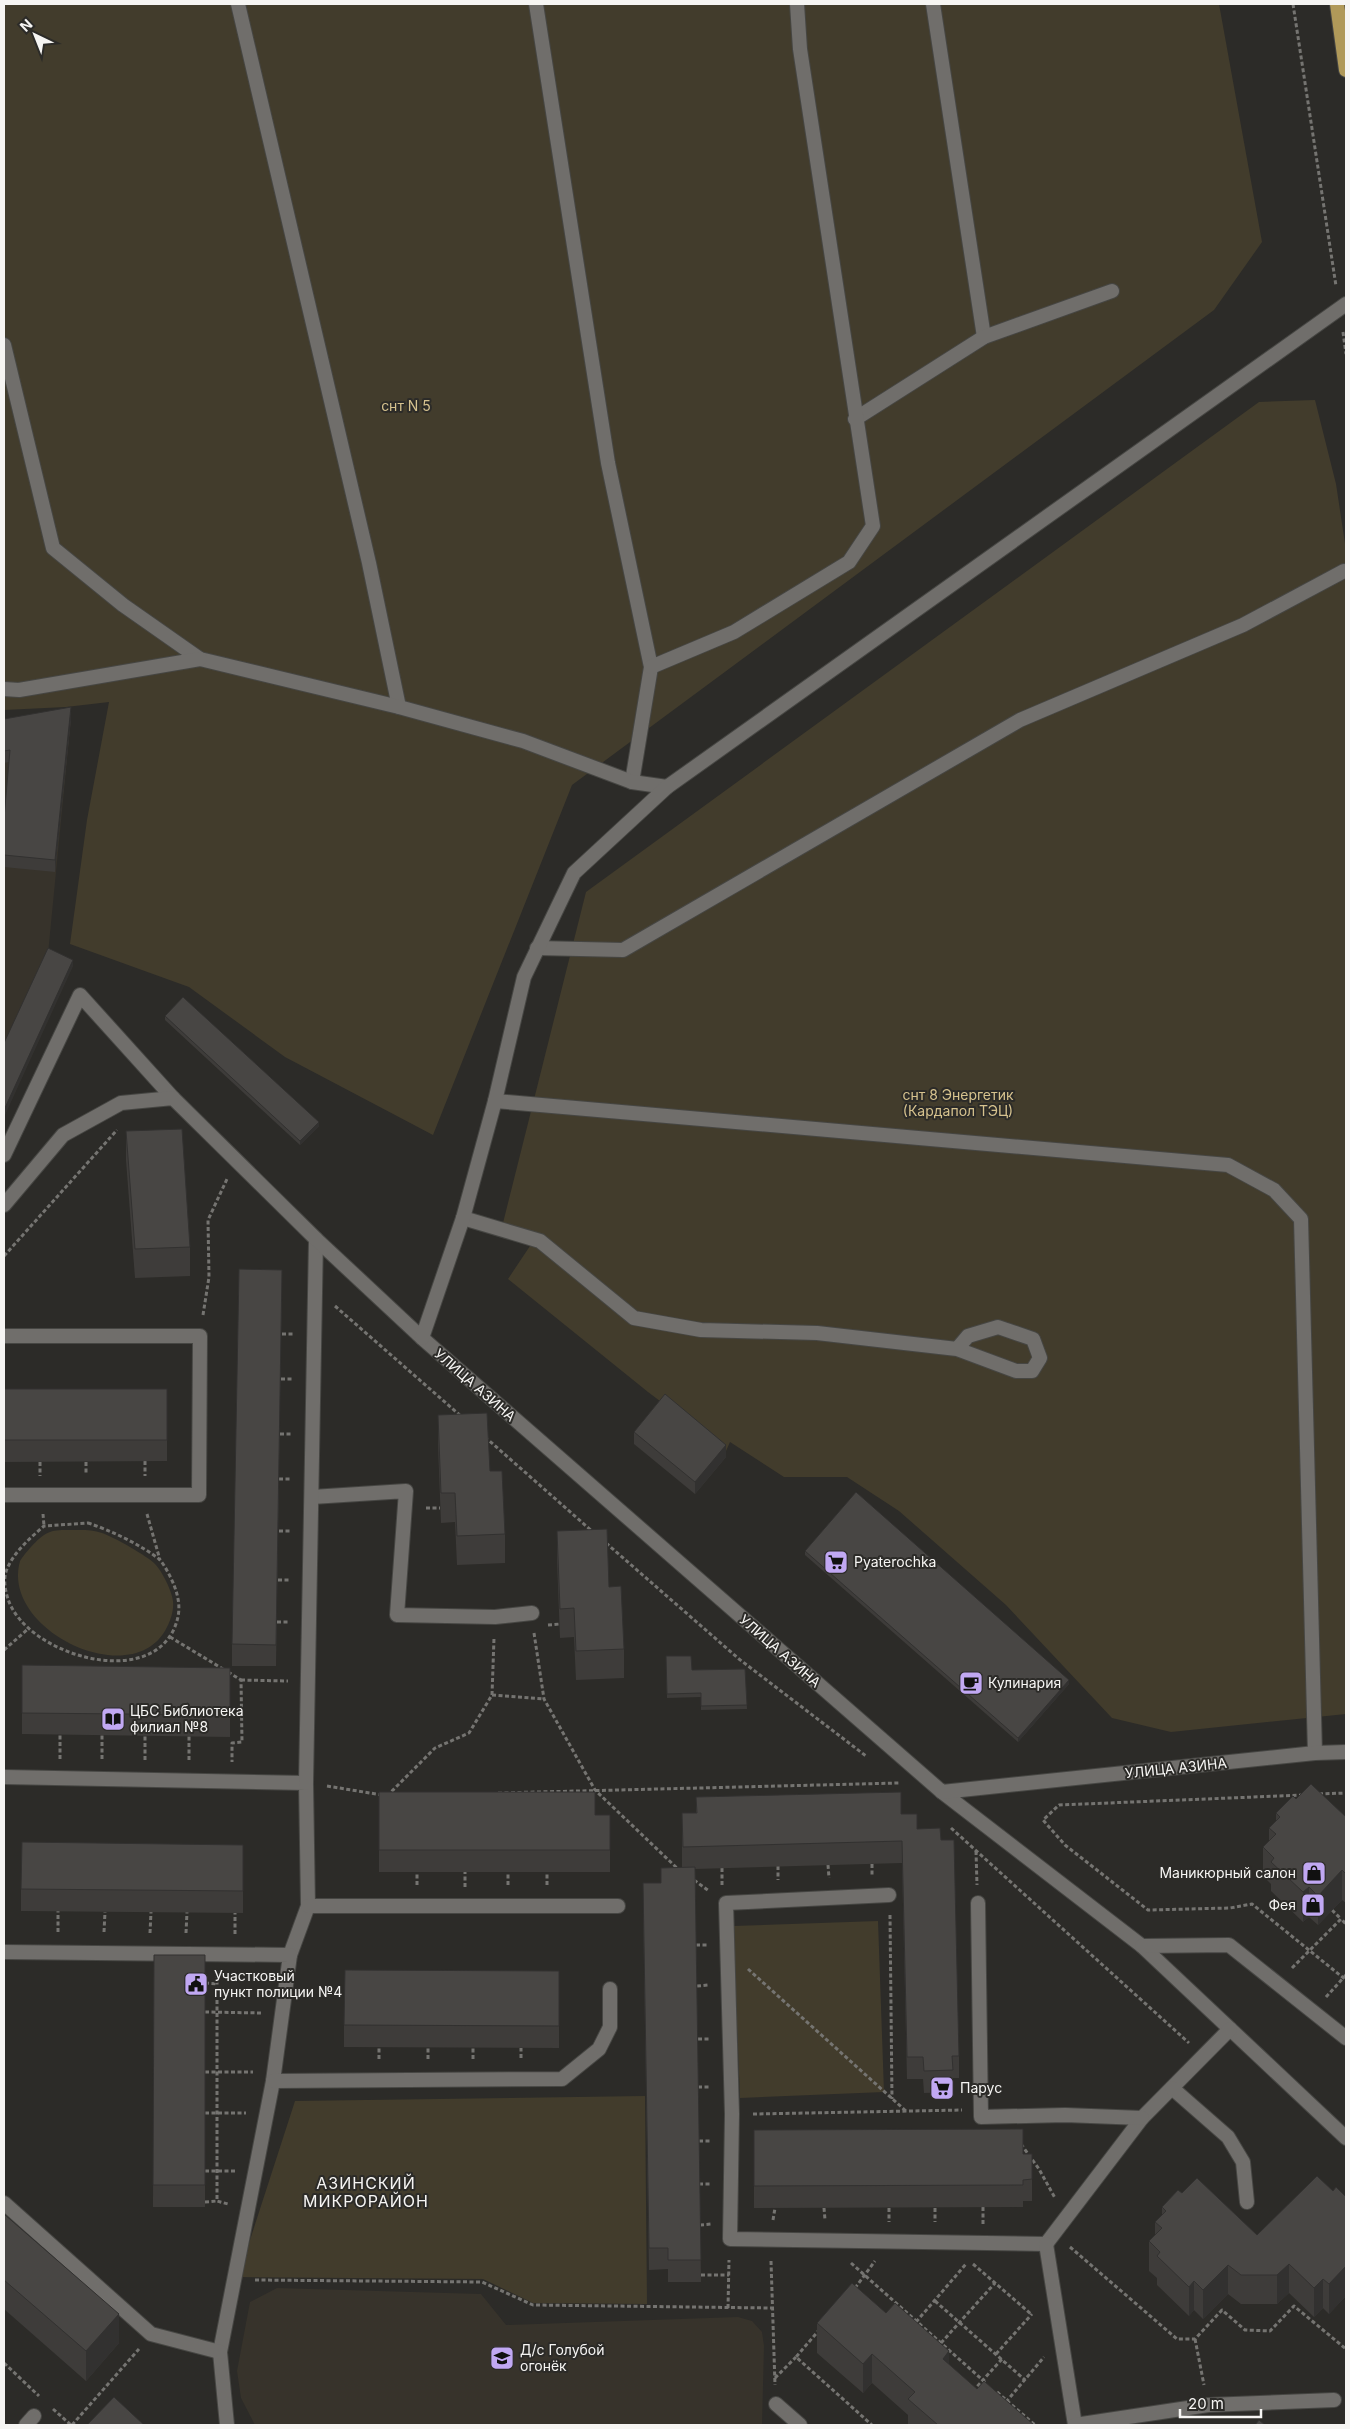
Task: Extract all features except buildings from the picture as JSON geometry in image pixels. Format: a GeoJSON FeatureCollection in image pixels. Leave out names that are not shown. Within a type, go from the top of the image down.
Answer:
{"type":"FeatureCollection","features":[{"type":"Feature","properties":{"kind":"main road"},"geometry":{"type":"LineString","coordinates":[[1337,4],[1346,70]]}},
{"type":"Feature","properties":{"kind":"street"},"geometry":{"type":"LineString","coordinates":[[238,4],[369,562],[399,707]]}},
{"type":"Feature","properties":{"kind":"street"},"geometry":{"type":"LineString","coordinates":[[536,4],[608,463],[651,666],[632,782]]}},
{"type":"Feature","properties":{"kind":"street"},"geometry":{"type":"LineString","coordinates":[[651,666],[734,632],[850,562],[873,526],[855,419],[800,49],[797,4]]}},
{"type":"Feature","properties":{"kind":"street"},"geometry":{"type":"LineString","coordinates":[[933,4],[984,337]]}},
{"type":"Feature","properties":{"kind":"street"},"geometry":{"type":"LineString","coordinates":[[855,419],[984,337],[1112,291]]}},
{"type":"Feature","properties":{"kind":"street"},"geometry":{"type":"LineString","coordinates":[[422,1338],[464,1218],[495,1101],[524,976],[574,873],[667,787],[1343,306]]}},
{"type":"Feature","properties":{"kind":"street"},"geometry":{"type":"LineString","coordinates":[[4,345],[52,548],[123,605],[200,659],[399,707],[523,741],[632,782],[667,787]]}},
{"type":"Feature","properties":{"kind":"street"},"geometry":{"type":"LineString","coordinates":[[537,948],[623,950],[1020,720],[1243,625],[1344,571]]}},
{"type":"Feature","properties":{"kind":"street"},"geometry":{"type":"LineString","coordinates":[[4,689],[19,690],[200,659]]}},
{"type":"Feature","properties":{"kind":"street","name":"УЛИЦА АЗИНА"},"geometry":{"type":"LineString","coordinates":[[4,1155],[80,995],[173,1098],[316,1239],[422,1338],[942,1792],[1315,1753],[1346,1752]]}},
{"type":"Feature","properties":{"kind":"street"},"geometry":{"type":"LineString","coordinates":[[4,1205],[63,1135],[121,1103],[173,1098]]}},
{"type":"Feature","properties":{"kind":"street"},"geometry":{"type":"LineString","coordinates":[[495,1101],[1228,1165],[1274,1190],[1301,1219],[1315,1753]]}},
{"type":"Feature","properties":{"kind":"street"},"geometry":{"type":"LineString","coordinates":[[464,1218],[540,1241],[634,1318],[702,1330],[817,1333],[956,1348],[1016,1372],[1032,1371],[1040,1358],[1033,1339],[998,1326],[968,1336],[956,1348]]}},
{"type":"Feature","properties":{"kind":"street"},"geometry":{"type":"LineString","coordinates":[[227,2425],[220,2352],[273,2076],[290,1955],[308,1906],[306,1783],[316,1239]]}},
{"type":"Feature","properties":{"kind":"street"},"geometry":{"type":"LineString","coordinates":[[4,1336],[200,1336],[200,1495],[4,1495]]}},
{"type":"Feature","properties":{"kind":"street"},"geometry":{"type":"LineString","coordinates":[[312,1497],[406,1491],[397,1615],[495,1617],[532,1613]]}},
{"type":"Feature","properties":{"kind":"street"},"geometry":{"type":"LineString","coordinates":[[4,1777],[306,1783]]}},
{"type":"Feature","properties":{"kind":"street"},"geometry":{"type":"LineString","coordinates":[[942,1792],[1142,1946],[1346,2138]]}},
{"type":"Feature","properties":{"kind":"street"},"geometry":{"type":"LineString","coordinates":[[889,1895],[726,1903],[732,2114],[730,2239],[889,2242],[1050,2238]]}},
{"type":"Feature","properties":{"kind":"street"},"geometry":{"type":"LineString","coordinates":[[978,1903],[981,2117],[1065,2115],[1142,2118]]}},
{"type":"Feature","properties":{"kind":"street"},"geometry":{"type":"LineString","coordinates":[[308,1906],[618,1906]]}},
{"type":"Feature","properties":{"kind":"street"},"geometry":{"type":"LineString","coordinates":[[1142,1946],[1229,1945],[1346,2038]]}},
{"type":"Feature","properties":{"kind":"street"},"geometry":{"type":"LineString","coordinates":[[4,1952],[290,1955]]}},
{"type":"Feature","properties":{"kind":"street"},"geometry":{"type":"LineString","coordinates":[[273,2076],[562,2079],[600,2049],[610,2027],[610,1989]]}},
{"type":"Feature","properties":{"kind":"street"},"geometry":{"type":"LineString","coordinates":[[1230,2029],[1142,2118],[1050,2238],[1054,2299],[1075,2425],[1208,2405],[1334,2400]]}},
{"type":"Feature","properties":{"kind":"street"},"geometry":{"type":"LineString","coordinates":[[1172,2088],[1228,2137],[1243,2162],[1247,2202]]}},
{"type":"Feature","properties":{"kind":"street"},"geometry":{"type":"LineString","coordinates":[[4,2203],[152,2334],[220,2352]]}},
{"type":"Feature","properties":{"kind":"street"},"geometry":{"type":"LineString","coordinates":[[776,2404],[800,2425]]}},
{"type":"Feature","properties":{"kind":"path"},"geometry":{"type":"LineString","coordinates":[[1293,4],[1343,306]]}},
{"type":"Feature","properties":{"kind":"path"},"geometry":{"type":"LineString","coordinates":[[4,1256],[123,1124]]}},
{"type":"Feature","properties":{"kind":"path"},"geometry":{"type":"LineString","coordinates":[[200,1336],[209,1276],[208,1220],[230,1172]]}},
{"type":"Feature","properties":{"kind":"path"},"geometry":{"type":"LineString","coordinates":[[315,1289],[470,1423]]}},
{"type":"Feature","properties":{"kind":"path"},"geometry":{"type":"LineString","coordinates":[[477,1430],[597,1535]]}},
{"type":"Feature","properties":{"kind":"path"},"geometry":{"type":"LineString","coordinates":[[145,1495],[147,1520],[160,1560],[172,1580],[180,1601],[177,1622],[170,1637],[158,1649],[142,1656],[100,1660],[79,1657],[56,1647],[28,1629],[12,1612],[5,1590],[6,1570],[15,1554],[44,1526],[88,1523],[105,1528],[160,1560]]}},
{"type":"Feature","properties":{"kind":"path"},"geometry":{"type":"LineString","coordinates":[[605,1542],[739,1659],[870,1759]]}},
{"type":"Feature","properties":{"kind":"path"},"geometry":{"type":"LineString","coordinates":[[532,1613],[544,1699],[595,1790],[682,1872]]}},
{"type":"Feature","properties":{"kind":"path"},"geometry":{"type":"LineString","coordinates":[[386,1796],[435,1748],[469,1733],[492,1695],[495,1617]]}},
{"type":"Feature","properties":{"kind":"path"},"geometry":{"type":"LineString","coordinates":[[4,1650],[28,1629]]}},
{"type":"Feature","properties":{"kind":"path"},"geometry":{"type":"LineString","coordinates":[[170,1637],[241,1680],[308,1681]]}},
{"type":"Feature","properties":{"kind":"path"},"geometry":{"type":"LineString","coordinates":[[232,1781],[232,1743],[242,1742],[241,1680]]}},
{"type":"Feature","properties":{"kind":"path"},"geometry":{"type":"LineString","coordinates":[[492,1695],[544,1699]]}},
{"type":"Feature","properties":{"kind":"path"},"geometry":{"type":"LineString","coordinates":[[496,1793],[901,1783],[893,1777]]}},
{"type":"Feature","properties":{"kind":"path"},"geometry":{"type":"LineString","coordinates":[[306,1783],[396,1796]]}},
{"type":"Feature","properties":{"kind":"path"},"geometry":{"type":"LineString","coordinates":[[1316,1795],[1346,1793]]}},
{"type":"Feature","properties":{"kind":"path"},"geometry":{"type":"LineString","coordinates":[[1307,1795],[1059,1805],[1043,1820],[1065,1845],[1148,1910],[1230,1908],[1252,1904],[1308,1952],[1345,1978],[1313,2012]]}},
{"type":"Feature","properties":{"kind":"path"},"geometry":{"type":"LineString","coordinates":[[948,1826],[1204,2057]]}},
{"type":"Feature","properties":{"kind":"path"},"geometry":{"type":"LineString","coordinates":[[976,1850],[978,1903]]}},
{"type":"Feature","properties":{"kind":"path"},"geometry":{"type":"LineString","coordinates":[[690,1878],[726,1903]]}},
{"type":"Feature","properties":{"kind":"path"},"geometry":{"type":"LineString","coordinates":[[889,1895],[892,2100]]}},
{"type":"Feature","properties":{"kind":"path"},"geometry":{"type":"LineString","coordinates":[[1332,1910],[1346,1924]]}},
{"type":"Feature","properties":{"kind":"path"},"geometry":{"type":"LineString","coordinates":[[1277,1983],[1340,1919]]}},
{"type":"Feature","properties":{"kind":"path"},"geometry":{"type":"LineString","coordinates":[[728,1951],[907,2112]]}},
{"type":"Feature","properties":{"kind":"path"},"geometry":{"type":"LineString","coordinates":[[216,2201],[217,1954]]}},
{"type":"Feature","properties":{"kind":"path"},"geometry":{"type":"LineString","coordinates":[[205,1983],[217,1984]]}},
{"type":"Feature","properties":{"kind":"path"},"geometry":{"type":"LineString","coordinates":[[205,2012],[282,2013]]}},
{"type":"Feature","properties":{"kind":"path"},"geometry":{"type":"LineString","coordinates":[[205,2072],[273,2076]]}},
{"type":"Feature","properties":{"kind":"path"},"geometry":{"type":"LineString","coordinates":[[732,2114],[907,2112],[980,2109]]}},
{"type":"Feature","properties":{"kind":"path"},"geometry":{"type":"LineString","coordinates":[[205,2113],[266,2113]]}},
{"type":"Feature","properties":{"kind":"path"},"geometry":{"type":"LineString","coordinates":[[1001,2116],[1039,2169],[1066,2218]]}},
{"type":"Feature","properties":{"kind":"path"},"geometry":{"type":"LineString","coordinates":[[205,2171],[255,2171]]}},
{"type":"Feature","properties":{"kind":"path"},"geometry":{"type":"LineString","coordinates":[[205,2202],[216,2201],[248,2209]]}},
{"type":"Feature","properties":{"kind":"path"},"geometry":{"type":"LineString","coordinates":[[775,2208],[770,2240],[776,2404]]}},
{"type":"Feature","properties":{"kind":"path"},"geometry":{"type":"LineString","coordinates":[[824,2208],[826,2241],[989,2386]]}},
{"type":"Feature","properties":{"kind":"path"},"geometry":{"type":"LineString","coordinates":[[1050,2238],[1177,2339],[1195,2339],[1222,2310]]}},
{"type":"Feature","properties":{"kind":"path"},"geometry":{"type":"LineString","coordinates":[[728,2308],[730,2239]]}},
{"type":"Feature","properties":{"kind":"path"},"geometry":{"type":"LineString","coordinates":[[853,2290],[889,2242]]}},
{"type":"Feature","properties":{"kind":"path"},"geometry":{"type":"LineString","coordinates":[[912,2327],[969,2260],[1031,2314]]}},
{"type":"Feature","properties":{"kind":"path"},"geometry":{"type":"LineString","coordinates":[[701,2275],[729,2275]]}},
{"type":"Feature","properties":{"kind":"path"},"geometry":{"type":"LineString","coordinates":[[234,2280],[482,2282],[532,2305],[771,2308]]}},
{"type":"Feature","properties":{"kind":"path"},"geometry":{"type":"LineString","coordinates":[[941,2343],[996,2283]]}},
{"type":"Feature","properties":{"kind":"path"},"geometry":{"type":"LineString","coordinates":[[996,2354],[1031,2314],[1054,2299]]}},
{"type":"Feature","properties":{"kind":"path"},"geometry":{"type":"LineString","coordinates":[[935,2301],[1025,2380]]}},
{"type":"Feature","properties":{"kind":"path"},"geometry":{"type":"LineString","coordinates":[[1218,2305],[1246,2330],[1270,2331],[1298,2301]]}},
{"type":"Feature","properties":{"kind":"path"},"geometry":{"type":"LineString","coordinates":[[1294,2306],[1346,2349]]}},
{"type":"Feature","properties":{"kind":"path"},"geometry":{"type":"LineString","coordinates":[[775,2378],[821,2328]]}},
{"type":"Feature","properties":{"kind":"path"},"geometry":{"type":"LineString","coordinates":[[72,2425],[152,2334]]}},
{"type":"Feature","properties":{"kind":"path"},"geometry":{"type":"LineString","coordinates":[[1002,2407],[1060,2337]]}},
{"type":"Feature","properties":{"kind":"path"},"geometry":{"type":"LineString","coordinates":[[1195,2339],[1208,2405]]}},
{"type":"Feature","properties":{"kind":"path"},"geometry":{"type":"LineString","coordinates":[[796,2357],[872,2425]]}},
{"type":"Feature","properties":{"kind":"path"},"geometry":{"type":"LineString","coordinates":[[972,2393],[1002,2359]]}},
{"type":"Feature","properties":{"kind":"path"},"geometry":{"type":"LineString","coordinates":[[995,2391],[1035,2425]]}},
{"type":"Feature","properties":{"kind":"shaded area"},"geometry":{"type":"Polygon","coordinates":[[[71,719],[48,954],[73,966],[4,1117],[4,731],[71,719]]]}},
{"type":"Feature","properties":{"kind":"shaded area","name":"Д/с Голубой огонёк"},"geometry":{"type":"Polygon","coordinates":[[[277,2288],[481,2294],[506,2325],[738,2317],[752,2321],[762,2332],[764,2346],[762,2425],[255,2425],[241,2398],[237,2371],[250,2302],[277,2288]]]}},
{"type":"Feature","properties":{"kind":"green space","name":"снт N 5"},"geometry":{"type":"Polygon","coordinates":[[[4,4],[1219,4],[1262,242],[1214,310],[572,785],[433,1135],[285,1057],[189,987],[70,944],[87,820],[109,702],[66,707],[4,710],[4,4]]]}},
{"type":"Feature","properties":{"kind":"green space","name":"снт 8 Энергетик (Кардапол ТЭЦ)"},"geometry":{"type":"Polygon","coordinates":[[[1315,400],[1336,484],[1346,550],[1346,1714],[1171,1732],[1112,1718],[1006,1605],[899,1511],[847,1477],[784,1477],[730,1442],[726,1451],[648,1392],[508,1279],[530,1246],[500,1235],[586,892],[1259,402],[1315,400]]]}},
{"type":"Feature","properties":{"kind":"green space"},"geometry":{"type":"Polygon","coordinates":[[[90,1530],[107,1535],[138,1552],[158,1567],[171,1592],[173,1607],[167,1627],[151,1646],[128,1655],[101,1654],[74,1645],[49,1630],[30,1610],[19,1587],[20,1561],[34,1544],[46,1534],[54,1531],[90,1530]]]}},
{"type":"Feature","properties":{"kind":"green space"},"geometry":{"type":"Polygon","coordinates":[[[878,1921],[884,2092],[740,2098],[733,1926],[878,1921]]]}},
{"type":"Feature","properties":{"kind":"green space"},"geometry":{"type":"Polygon","coordinates":[[[645,2096],[647,2304],[533,2303],[483,2279],[238,2277],[295,2101],[645,2096]]]}},
{"type":"Feature","properties":{"kind":"place","name":"Pyaterochka"},"geometry":{"type":"Point","coordinates":[836,1562]}},
{"type":"Feature","properties":{"kind":"place","name":"Кулинария"},"geometry":{"type":"Point","coordinates":[971,1683]}},
{"type":"Feature","properties":{"kind":"place","name":"ЦБС Библиотека филиал №8"},"geometry":{"type":"Point","coordinates":[113,1719]}},
{"type":"Feature","properties":{"kind":"place","name":"Маникюрный салон"},"geometry":{"type":"Point","coordinates":[1314,1873]}},
{"type":"Feature","properties":{"kind":"place","name":"Фея"},"geometry":{"type":"Point","coordinates":[1313,1905]}},
{"type":"Feature","properties":{"kind":"place","name":"Участковый пункт полиции №4"},"geometry":{"type":"Point","coordinates":[196,1984]}},
{"type":"Feature","properties":{"kind":"place","name":"Парус"},"geometry":{"type":"Point","coordinates":[942,2088]}},
{"type":"Feature","properties":{"kind":"place","name":"Д/с Голубой огонёк"},"geometry":{"type":"Point","coordinates":[502,2358]}},
{"type":"Feature","properties":{"kind":"district","name":"АЗИНСКИЙ МИКРОРАЙОН"},"geometry":{"type":"Point","coordinates":[366,2192]}}]}
